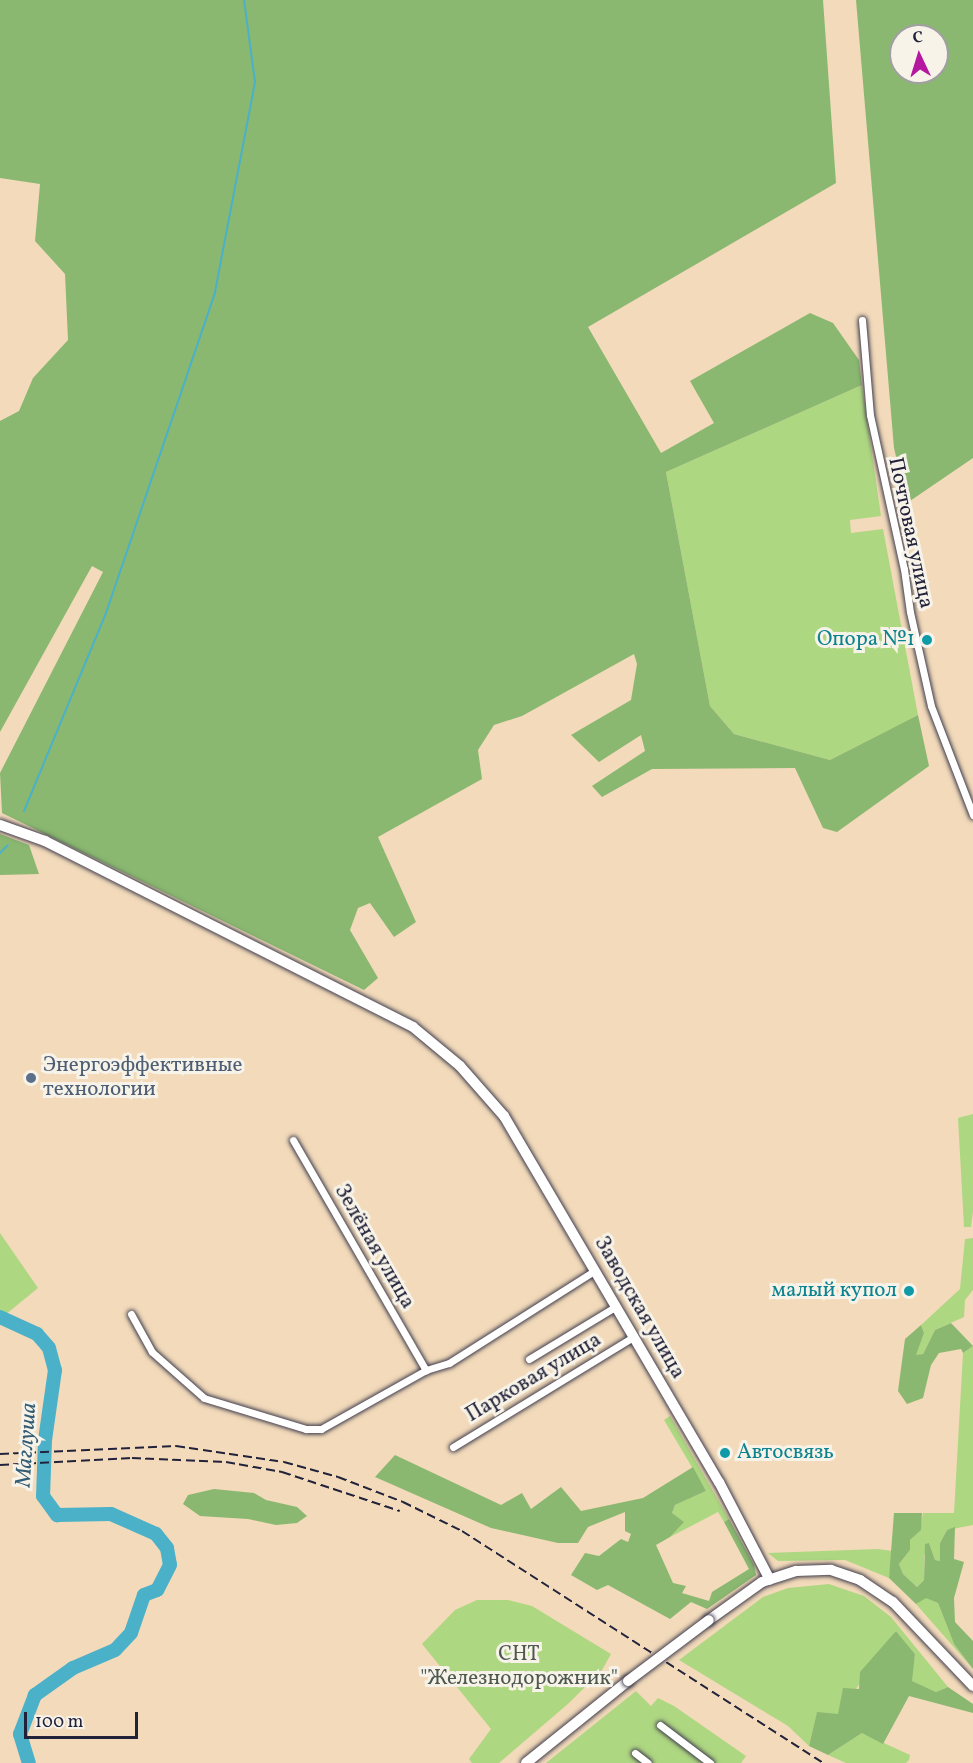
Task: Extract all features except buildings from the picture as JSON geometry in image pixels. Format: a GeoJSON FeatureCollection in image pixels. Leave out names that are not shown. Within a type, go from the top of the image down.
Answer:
{"type":"FeatureCollection","features":[{"type":"Feature","properties":{"kind":"main road","name":"Заводская улица"},"geometry":{"type":"LineString","coordinates":[[0,825],[45,841],[413,1027],[460,1066],[504,1116],[719,1482],[770,1580]]}},
{"type":"Feature","properties":{"kind":"main road"},"geometry":{"type":"LineString","coordinates":[[526,1763],[746,1591],[770,1580],[822,1569],[860,1580],[893,1602],[973,1686]]}},
{"type":"Feature","properties":{"kind":"street","name":"Почтовая улица"},"geometry":{"type":"LineString","coordinates":[[862,320],[870,415],[931,706],[973,815]]}},
{"type":"Feature","properties":{"kind":"street","name":"Зелёная улица"},"geometry":{"type":"LineString","coordinates":[[293,1140],[426,1370]]}},
{"type":"Feature","properties":{"kind":"street"},"geometry":{"type":"LineString","coordinates":[[131,1314],[152,1352],[204,1398],[306,1429],[321,1429],[426,1370],[448,1363],[594,1271]]}},
{"type":"Feature","properties":{"kind":"street"},"geometry":{"type":"LineString","coordinates":[[529,1359],[615,1307]]}},
{"type":"Feature","properties":{"kind":"street","name":"Парковая улица"},"geometry":{"type":"LineString","coordinates":[[453,1447],[633,1337]]}},
{"type":"Feature","properties":{"kind":"street"},"geometry":{"type":"LineString","coordinates":[[660,1725],[710,1763]]}},
{"type":"Feature","properties":{"kind":"street"},"geometry":{"type":"LineString","coordinates":[[635,1753],[648,1763]]}},
{"type":"Feature","properties":{"kind":"green space"},"geometry":{"type":"Polygon","coordinates":[[[0,0],[823,0],[836,183],[588,327],[661,453],[714,423],[690,381],[810,313],[833,323],[859,360],[862,385],[666,472],[710,706],[734,734],[830,760],[918,715],[929,766],[837,832],[823,828],[795,768],[652,769],[602,797],[592,786],[645,751],[641,735],[599,762],[571,735],[631,700],[637,664],[634,654],[522,716],[494,725],[478,750],[482,779],[378,837],[416,922],[394,937],[370,903],[358,908],[350,930],[378,978],[364,990],[2,813],[0,773],[103,572],[92,566],[0,732],[0,421],[19,411],[33,378],[68,340],[65,274],[35,241],[40,184],[0,178],[0,0]]]}},
{"type":"Feature","properties":{"kind":"green space"},"geometry":{"type":"Polygon","coordinates":[[[856,0],[973,0],[973,458],[907,503],[894,448],[856,0]]]}},
{"type":"Feature","properties":{"kind":"green space"},"geometry":{"type":"Polygon","coordinates":[[[862,385],[881,516],[850,520],[851,533],[883,529],[918,715],[830,760],[734,734],[710,706],[666,472],[862,385]]]}},
{"type":"Feature","properties":{"kind":"green space"},"geometry":{"type":"Polygon","coordinates":[[[0,834],[29,845],[39,874],[0,875],[0,834]]]}},
{"type":"Feature","properties":{"kind":"green space"},"geometry":{"type":"Polygon","coordinates":[[[973,1114],[973,1211],[971,1227],[964,1227],[958,1118],[973,1114]]]}},
{"type":"Feature","properties":{"kind":"green space"},"geometry":{"type":"Polygon","coordinates":[[[0,1233],[38,1288],[5,1315],[0,1311],[0,1233]]]}},
{"type":"Feature","properties":{"kind":"green space"},"geometry":{"type":"Polygon","coordinates":[[[973,1238],[973,1290],[965,1300],[964,1317],[935,1330],[923,1354],[915,1356],[924,1333],[921,1325],[960,1289],[965,1239],[973,1238]]]}},
{"type":"Feature","properties":{"kind":"green space"},"geometry":{"type":"Polygon","coordinates":[[[951,1323],[973,1346],[963,1353],[961,1349],[939,1353],[931,1365],[923,1398],[907,1404],[898,1391],[905,1339],[921,1325],[924,1333],[916,1355],[923,1354],[935,1330],[951,1323]]]}},
{"type":"Feature","properties":{"kind":"green space"},"geometry":{"type":"Polygon","coordinates":[[[973,1346],[973,1525],[947,1530],[940,1543],[940,1561],[935,1560],[929,1543],[924,1556],[924,1580],[917,1587],[903,1574],[899,1564],[910,1550],[910,1540],[920,1530],[923,1513],[954,1513],[963,1353],[973,1346]]]}},
{"type":"Feature","properties":{"kind":"green space"},"geometry":{"type":"Polygon","coordinates":[[[670,1416],[729,1519],[724,1522],[718,1512],[670,1537],[683,1522],[672,1513],[675,1505],[706,1491],[664,1420],[670,1416]]]}},
{"type":"Feature","properties":{"kind":"green space"},"geometry":{"type":"Polygon","coordinates":[[[395,1455],[501,1505],[522,1493],[531,1509],[561,1487],[581,1511],[643,1498],[693,1467],[706,1491],[675,1505],[672,1513],[684,1522],[670,1537],[656,1545],[673,1583],[686,1586],[682,1593],[709,1601],[712,1592],[749,1569],[724,1522],[729,1519],[754,1565],[756,1575],[707,1609],[691,1602],[670,1619],[608,1585],[597,1590],[571,1575],[585,1553],[599,1556],[621,1539],[628,1542],[631,1534],[625,1531],[625,1512],[588,1527],[578,1543],[558,1543],[491,1528],[375,1477],[395,1455]]]}},
{"type":"Feature","properties":{"kind":"green space"},"geometry":{"type":"Polygon","coordinates":[[[214,1489],[254,1493],[266,1500],[297,1507],[307,1516],[297,1523],[276,1525],[248,1519],[200,1516],[183,1504],[188,1495],[214,1489]]]}},
{"type":"Feature","properties":{"kind":"green space"},"geometry":{"type":"Polygon","coordinates":[[[894,1513],[922,1513],[921,1530],[910,1540],[910,1550],[899,1564],[903,1574],[917,1587],[924,1580],[925,1544],[929,1543],[935,1560],[940,1561],[940,1543],[947,1530],[955,1527],[954,1559],[964,1562],[954,1598],[955,1622],[973,1641],[973,1669],[954,1644],[938,1603],[926,1598],[916,1604],[889,1578],[894,1513]]]}},
{"type":"Feature","properties":{"kind":"green space"},"geometry":{"type":"Polygon","coordinates":[[[878,1549],[892,1551],[889,1578],[845,1560],[778,1561],[768,1553],[878,1549]]]}},
{"type":"Feature","properties":{"kind":"green space"},"geometry":{"type":"Polygon","coordinates":[[[829,1584],[864,1596],[891,1617],[948,1687],[936,1692],[911,1681],[915,1654],[896,1631],[838,1715],[817,1713],[809,1746],[788,1726],[679,1660],[763,1597],[788,1588],[829,1584]]]}},
{"type":"Feature","properties":{"kind":"green space"},"geometry":{"type":"Polygon","coordinates":[[[926,1597],[938,1603],[954,1644],[973,1669],[916,1604],[926,1597]]]}},
{"type":"Feature","properties":{"kind":"green space","name":"СНТ \"Железнодорожник\""},"geometry":{"type":"Polygon","coordinates":[[[477,1600],[508,1600],[532,1606],[611,1654],[602,1670],[569,1703],[499,1763],[472,1763],[469,1759],[491,1729],[422,1644],[455,1610],[477,1600]]]}},
{"type":"Feature","properties":{"kind":"green space"},"geometry":{"type":"Polygon","coordinates":[[[896,1631],[915,1654],[912,1681],[936,1692],[948,1687],[973,1704],[973,1713],[909,1696],[883,1744],[862,1733],[828,1755],[809,1746],[817,1712],[838,1714],[843,1688],[859,1689],[860,1672],[896,1631]]]}},
{"type":"Feature","properties":{"kind":"green space","name":"СНТ \"Железнодорожник\""},"geometry":{"type":"Polygon","coordinates":[[[636,1691],[651,1706],[658,1698],[674,1706],[746,1756],[741,1763],[546,1763],[636,1691]]]}},
{"type":"Feature","properties":{"kind":"green space"},"geometry":{"type":"Polygon","coordinates":[[[862,1733],[910,1755],[909,1760],[906,1763],[846,1763],[828,1755],[862,1733]]]}},
{"type":"Feature","properties":{"kind":"waterway"},"geometry":{"type":"LineString","coordinates":[[24,811],[106,613],[215,292],[255,82],[244,0]]}},
{"type":"Feature","properties":{"kind":"waterway"},"geometry":{"type":"LineString","coordinates":[[0,853],[8,845]]}},
{"type":"Feature","properties":{"kind":"waterway","name":"Маглуша"},"geometry":{"type":"LineString","coordinates":[[0,1317],[37,1334],[49,1348],[55,1370],[45,1440],[43,1496],[57,1515],[111,1514],[156,1534],[167,1548],[170,1565],[157,1590],[144,1595],[131,1633],[115,1650],[73,1668],[35,1695],[20,1734],[29,1763]]}},
{"type":"Feature","properties":{"kind":"railway"},"geometry":{"type":"LineString","coordinates":[[0,1454],[176,1446],[284,1462],[338,1477],[403,1502],[462,1531],[824,1763]]}},
{"type":"Feature","properties":{"kind":"railway"},"geometry":{"type":"LineString","coordinates":[[0,1465],[132,1458],[226,1462],[282,1472],[400,1511]]}},
{"type":"Feature","properties":{"kind":"place","name":"Опора №1"},"geometry":{"type":"Point","coordinates":[927,640]}},
{"type":"Feature","properties":{"kind":"place","name":"Энергоэффективные технологии"},"geometry":{"type":"Point","coordinates":[31,1078]}},
{"type":"Feature","properties":{"kind":"place","name":"малый купол"},"geometry":{"type":"Point","coordinates":[909,1291]}},
{"type":"Feature","properties":{"kind":"place","name":"Автосвязь"},"geometry":{"type":"Point","coordinates":[725,1453]}}]}
